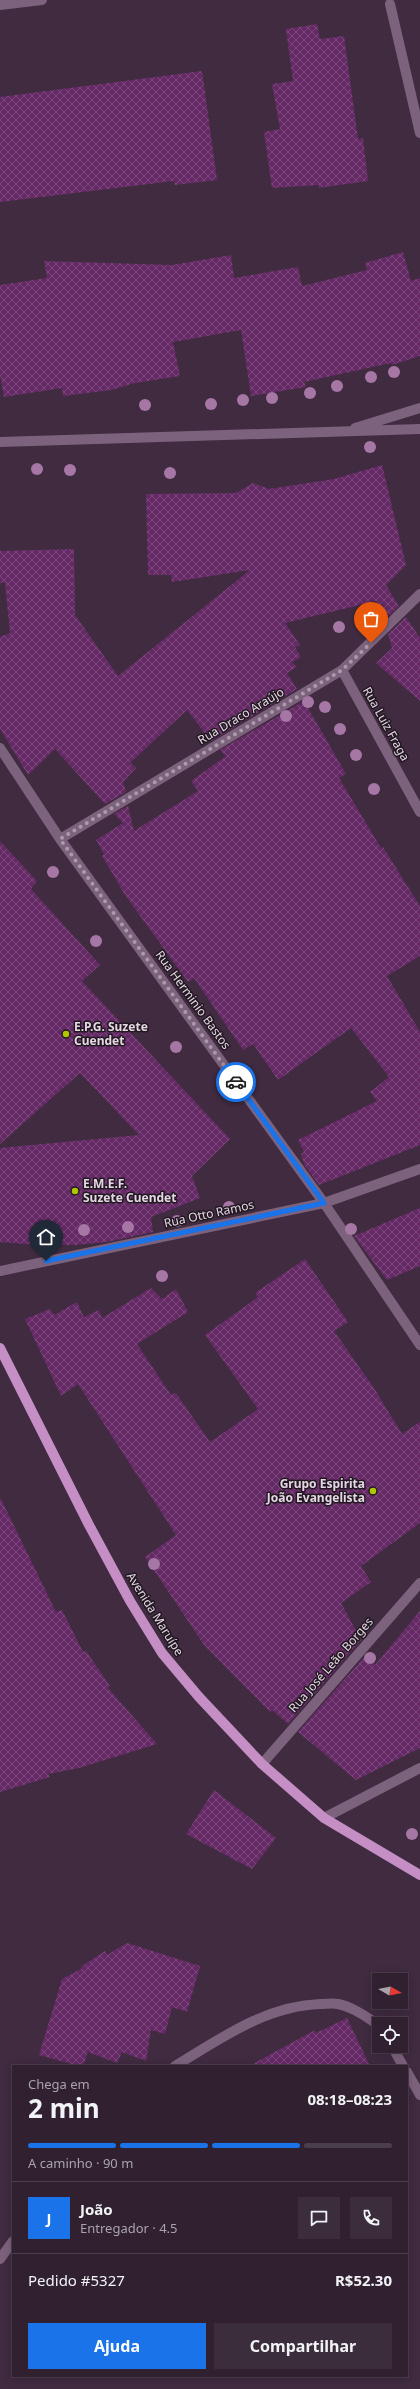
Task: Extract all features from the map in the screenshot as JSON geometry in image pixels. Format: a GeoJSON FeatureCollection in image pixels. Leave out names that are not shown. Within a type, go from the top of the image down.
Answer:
{"type":"FeatureCollection","features":[{"type":"Feature","properties":{"kind":"main road","name":"Avenida Maruípe"},"geometry":{"type":"LineString","coordinates":[[0,1348],[89,1525],[130,1601],[162,1653],[199,1697],[262,1764],[324,1818],[420,1875]]}},
{"type":"Feature","properties":{"kind":"street"},"geometry":{"type":"LineString","coordinates":[[0,5],[42,0]]}},
{"type":"Feature","properties":{"kind":"street"},"geometry":{"type":"LineString","coordinates":[[390,4],[420,133]]}},
{"type":"Feature","properties":{"kind":"street"},"geometry":{"type":"LineString","coordinates":[[342,432],[420,408]]}},
{"type":"Feature","properties":{"kind":"street"},"geometry":{"type":"LineString","coordinates":[[0,442],[420,429]]}},
{"type":"Feature","properties":{"kind":"street","name":"Rua Draco Araújo"},"geometry":{"type":"LineString","coordinates":[[60,839],[342,670],[420,594]]}},
{"type":"Feature","properties":{"kind":"street","name":"Rua Luiz Fraga"},"geometry":{"type":"LineString","coordinates":[[342,670],[420,812]]}},
{"type":"Feature","properties":{"kind":"street","name":"Rua Herminio Bastos"},"geometry":{"type":"LineString","coordinates":[[0,748],[60,839],[324,1203],[420,1345]]}},
{"type":"Feature","properties":{"kind":"street","name":"Rua Otto Ramos"},"geometry":{"type":"LineString","coordinates":[[0,1271],[324,1203],[420,1169]]}},
{"type":"Feature","properties":{"kind":"street","name":"Rua José Leão Borges"},"geometry":{"type":"LineString","coordinates":[[262,1764],[420,1583]]}},
{"type":"Feature","properties":{"kind":"street"},"geometry":{"type":"LineString","coordinates":[[324,1818],[420,1768]]}},
{"type":"Feature","properties":{"kind":"street"},"geometry":{"type":"LineString","coordinates":[[177,2065],[246,2023],[272,2013],[306,2004],[338,2004],[358,2012],[372,2021]]}},
{"type":"Feature","properties":{"kind":"street"},"geometry":{"type":"LineString","coordinates":[[396,2053],[402,2065]]}},
{"type":"Feature","properties":{"kind":"street"},"geometry":{"type":"LineString","coordinates":[[408,2074],[420,2095]]}},
{"type":"Feature","properties":{"kind":"street"},"geometry":{"type":"LineString","coordinates":[[0,2259],[12,2242]]}},
{"type":"Feature","properties":{"kind":"building"},"geometry":{"type":"Polygon","coordinates":[[[317,24],[320,39],[344,36],[358,139],[363,138],[368,181],[318,188],[319,185],[272,188],[264,132],[280,129],[272,84],[293,81],[286,29],[317,24]]]}},
{"type":"Feature","properties":{"kind":"building"},"geometry":{"type":"Polygon","coordinates":[[[202,71],[217,180],[175,185],[174,181],[0,202],[0,97],[202,71]]]}},
{"type":"Feature","properties":{"kind":"building"},"geometry":{"type":"Polygon","coordinates":[[[403,252],[411,281],[420,278],[420,356],[392,365],[391,363],[304,382],[306,387],[251,396],[241,330],[173,342],[180,376],[135,383],[111,390],[63,396],[62,388],[4,397],[0,375],[0,285],[47,278],[44,261],[172,265],[231,255],[234,278],[298,267],[302,286],[367,270],[365,263],[403,252]]]}},
{"type":"Feature","properties":{"kind":"building"},"geometry":{"type":"Polygon","coordinates":[[[382,465],[406,565],[386,585],[399,606],[383,621],[376,601],[285,623],[300,645],[295,647],[301,657],[292,662],[297,667],[287,673],[297,689],[211,741],[187,710],[130,763],[136,768],[123,782],[126,792],[105,804],[55,749],[28,775],[0,729],[0,637],[10,633],[5,583],[0,583],[0,551],[74,549],[75,615],[118,676],[250,570],[172,582],[171,575],[148,575],[146,494],[236,493],[253,483],[269,489],[334,479],[382,465]]]}},
{"type":"Feature","properties":{"kind":"building"},"geometry":{"type":"Polygon","coordinates":[[[406,617],[420,638],[420,701],[376,663],[392,648],[388,634],[406,617]]]}},
{"type":"Feature","properties":{"kind":"building"},"geometry":{"type":"Polygon","coordinates":[[[304,701],[346,774],[339,778],[381,848],[383,847],[420,906],[420,956],[387,976],[420,1032],[420,1145],[319,1185],[305,1166],[301,1154],[304,1152],[298,1140],[377,1101],[370,1092],[389,1077],[351,1028],[278,1080],[253,1044],[243,1050],[194,978],[188,982],[125,895],[102,856],[104,854],[96,840],[123,823],[114,814],[128,806],[134,831],[198,791],[191,781],[226,756],[220,750],[304,701]]]}},
{"type":"Feature","properties":{"kind":"building"},"geometry":{"type":"Polygon","coordinates":[[[0,841],[37,881],[31,889],[100,965],[82,981],[230,1139],[192,1176],[200,1198],[151,1217],[153,1232],[107,1242],[74,1245],[38,1245],[0,1242],[0,1148],[139,1135],[80,1073],[0,1144],[0,841]]]}},
{"type":"Feature","properties":{"kind":"building"},"geometry":{"type":"Polygon","coordinates":[[[420,1208],[420,1266],[387,1280],[354,1236],[420,1208]]]}},
{"type":"Feature","properties":{"kind":"building"},"geometry":{"type":"Polygon","coordinates":[[[305,1259],[348,1322],[334,1331],[374,1388],[402,1434],[420,1422],[420,1523],[361,1566],[371,1582],[341,1603],[361,1640],[288,1724],[272,1710],[270,1712],[204,1645],[145,1557],[176,1535],[78,1384],[61,1396],[25,1319],[50,1309],[54,1315],[77,1302],[84,1317],[99,1310],[102,1318],[151,1288],[162,1299],[176,1289],[188,1312],[137,1344],[171,1395],[176,1393],[210,1442],[258,1409],[205,1335],[258,1297],[255,1293],[305,1259]]]}},
{"type":"Feature","properties":{"kind":"building"},"geometry":{"type":"Polygon","coordinates":[[[0,1497],[56,1612],[62,1610],[83,1652],[86,1651],[110,1686],[108,1688],[157,1744],[79,1768],[48,1774],[50,1777],[0,1792],[0,1497]]]}},
{"type":"Feature","properties":{"kind":"building"},"geometry":{"type":"Polygon","coordinates":[[[420,1611],[420,1748],[356,1780],[298,1732],[368,1653],[375,1665],[420,1611]]]}},
{"type":"Feature","properties":{"kind":"building"},"geometry":{"type":"Polygon","coordinates":[[[214,1790],[276,1838],[252,1869],[186,1834],[214,1790]]]}},
{"type":"Feature","properties":{"kind":"building"},"geometry":{"type":"Polygon","coordinates":[[[127,1943],[200,1966],[187,2012],[172,2007],[165,2034],[151,2030],[146,2061],[122,2052],[117,2063],[88,2052],[83,2065],[75,2065],[39,2055],[62,1979],[81,1969],[82,1966],[105,1951],[107,1955],[127,1943]]]}},
{"type":"Feature","properties":{"kind":"building"},"geometry":{"type":"Polygon","coordinates":[[[347,2018],[370,2065],[251,2065],[315,2030],[316,2033],[347,2018]]]}},
{"type":"Feature","properties":{"kind":"way so far"},"geometry":{"type":"LineString","coordinates":[[236,1082],[60,839],[342,670],[371,643]]}},
{"type":"Feature","properties":{"kind":"place","name":"E.P.G. Suzete Cuendet"},"geometry":{"type":"Point","coordinates":[66,1034]}},
{"type":"Feature","properties":{"kind":"place","name":"E.M.E.F. Suzete Cuendet"},"geometry":{"type":"Point","coordinates":[75,1191]}},
{"type":"Feature","properties":{"kind":"place","name":"Grupo Espirita João Evangelista"},"geometry":{"type":"Point","coordinates":[373,1491]}},
{"type":"Feature","properties":{"kind":"route"},"geometry":{"type":"LineString","coordinates":[[46,1261],[324,1203],[236,1082]]}}]}
